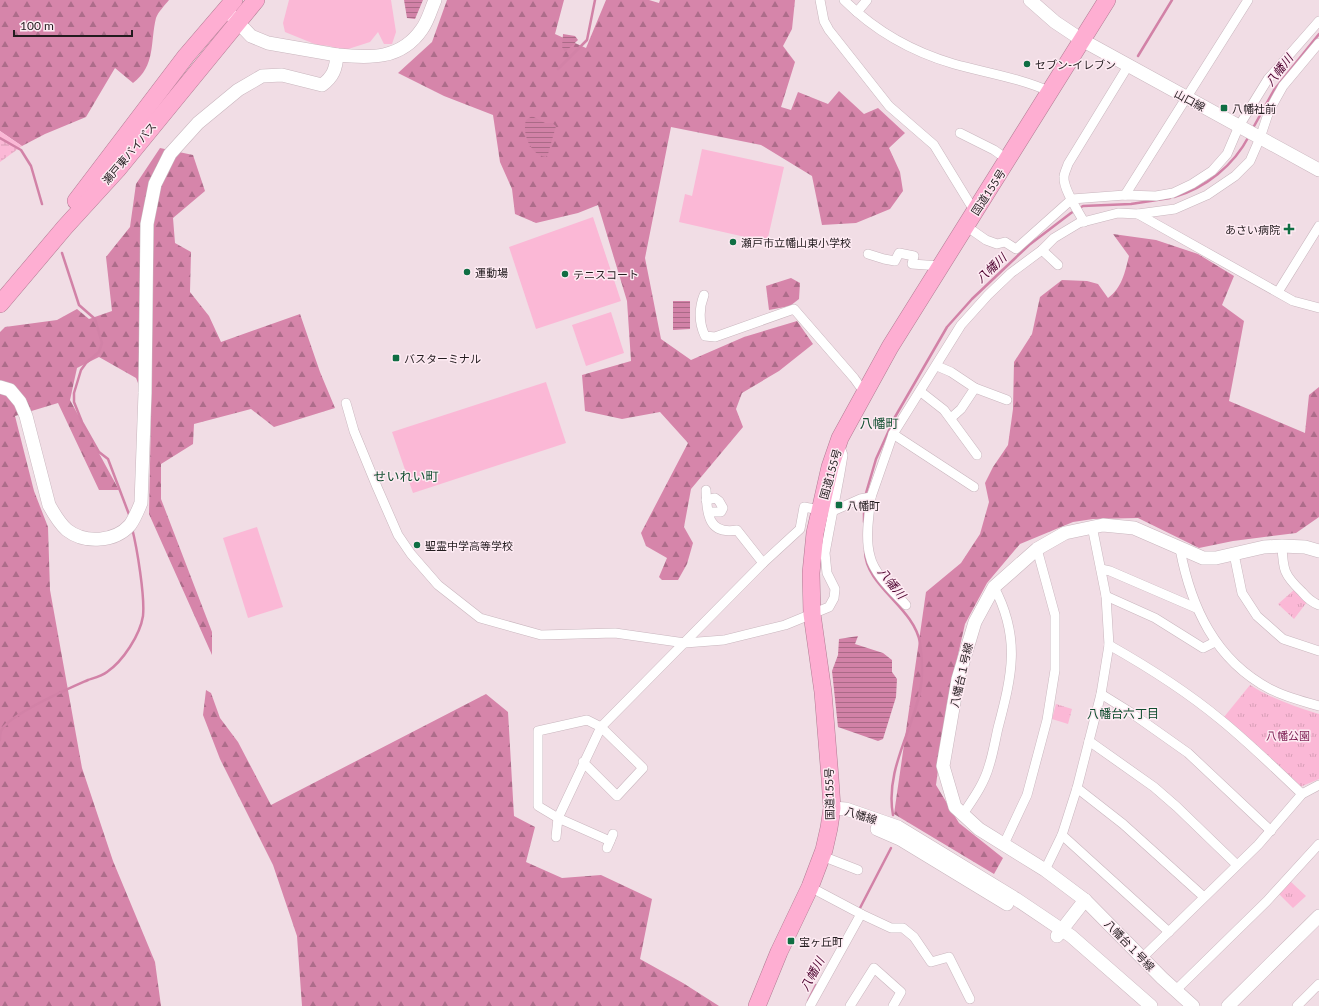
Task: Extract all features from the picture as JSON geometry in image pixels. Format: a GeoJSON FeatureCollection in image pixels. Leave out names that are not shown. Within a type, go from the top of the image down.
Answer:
{"type":"FeatureCollection","features":[{"type":"Feature","properties":{"kind":"highway","name":"瀬戸東バイパス"},"geometry":{"type":"LineString","coordinates":[[0,294],[42,246],[186,56],[233,10],[256,0]]}},
{"type":"Feature","properties":{"kind":"highway","name":"国道155号"},"geometry":{"type":"LineString","coordinates":[[757,1006],[779,952],[810,887],[822,856],[832,808],[823,692],[812,614],[811,573],[815,533],[827,510],[830,467],[838,445],[864,392],[940,266],[1051,92],[1107,0]]}},
{"type":"Feature","properties":{"kind":"highway","name":"瀬戸東バイパス"},"geometry":{"type":"LineString","coordinates":[[0,304],[65,227],[117,170],[233,10]]}},
{"type":"Feature","properties":{"kind":"street"},"geometry":{"type":"LineString","coordinates":[[233,10],[251,36],[268,43],[337,55],[371,58],[384,55],[408,44],[422,28],[435,0]]}},
{"type":"Feature","properties":{"kind":"street"},"geometry":{"type":"LineString","coordinates":[[820,0],[824,21],[829,30],[889,106],[934,145],[970,219],[986,240],[996,244],[1005,242],[1016,249],[1073,202],[1125,195],[1156,196],[1173,193],[1192,184],[1212,171],[1227,154],[1268,79],[1319,21]]}},
{"type":"Feature","properties":{"kind":"street"},"geometry":{"type":"LineString","coordinates":[[844,0],[856,12],[900,42],[953,64],[994,72],[1034,84],[1051,92]]}},
{"type":"Feature","properties":{"kind":"street"},"geometry":{"type":"LineString","coordinates":[[856,12],[867,0]]}},
{"type":"Feature","properties":{"kind":"street","name":"山口線"},"geometry":{"type":"LineString","coordinates":[[1030,0],[1055,22],[1082,40],[1319,170]]}},
{"type":"Feature","properties":{"kind":"street"},"geometry":{"type":"LineString","coordinates":[[1125,195],[1248,0]]}},
{"type":"Feature","properties":{"kind":"street"},"geometry":{"type":"LineString","coordinates":[[1082,218],[1112,214],[1138,214],[1175,210],[1207,195],[1235,176],[1250,161],[1269,111],[1283,86],[1315,54],[1319,43]]}},
{"type":"Feature","properties":{"kind":"street"},"geometry":{"type":"LineString","coordinates":[[0,387],[10,390],[20,402],[26,416],[49,505],[55,516],[63,525],[79,537],[95,539],[111,538],[129,526],[137,513],[141,502],[145,393],[147,224],[155,184],[175,149],[198,123],[238,90],[262,76],[282,75],[322,85],[331,79],[336,66],[337,55]]}},
{"type":"Feature","properties":{"kind":"street"},"geometry":{"type":"LineString","coordinates":[[1082,218],[1073,202],[1064,177],[1068,164],[1128,66]]}},
{"type":"Feature","properties":{"kind":"street"},"geometry":{"type":"LineString","coordinates":[[960,133],[994,150],[1008,160]]}},
{"type":"Feature","properties":{"kind":"street"},"geometry":{"type":"LineString","coordinates":[[1138,214],[1293,301],[1319,308]]}},
{"type":"Feature","properties":{"kind":"street"},"geometry":{"type":"LineString","coordinates":[[906,605],[881,576],[870,556],[866,498],[893,434],[921,392],[961,325],[1011,272],[1030,257],[1042,250],[1054,238],[1079,223],[1082,218]]}},
{"type":"Feature","properties":{"kind":"street"},"geometry":{"type":"LineString","coordinates":[[1278,292],[1319,226]]}},
{"type":"Feature","properties":{"kind":"street"},"geometry":{"type":"LineString","coordinates":[[1020,246],[1030,257]]}},
{"type":"Feature","properties":{"kind":"street"},"geometry":{"type":"LineString","coordinates":[[1042,250],[1058,265]]}},
{"type":"Feature","properties":{"kind":"street"},"geometry":{"type":"LineString","coordinates":[[868,254],[895,261],[899,253],[914,256],[912,264],[940,266]]}},
{"type":"Feature","properties":{"kind":"street"},"geometry":{"type":"LineString","coordinates":[[704,295],[700,305],[702,329],[705,336],[715,337],[794,309],[854,378],[864,392]]}},
{"type":"Feature","properties":{"kind":"street"},"geometry":{"type":"LineString","coordinates":[[937,366],[951,372],[975,388],[1007,400]]}},
{"type":"Feature","properties":{"kind":"street"},"geometry":{"type":"LineString","coordinates":[[951,418],[961,409],[975,388]]}},
{"type":"Feature","properties":{"kind":"street"},"geometry":{"type":"LineString","coordinates":[[921,392],[944,410],[977,455]]}},
{"type":"Feature","properties":{"kind":"street"},"geometry":{"type":"LineString","coordinates":[[346,403],[368,466],[398,535],[438,585],[480,618],[541,635],[615,634],[685,643],[724,640],[785,625],[829,607],[834,598],[835,589],[827,573],[825,553],[827,510]]}},
{"type":"Feature","properties":{"kind":"street"},"geometry":{"type":"LineString","coordinates":[[893,434],[974,487]]}},
{"type":"Feature","properties":{"kind":"street"},"geometry":{"type":"LineString","coordinates":[[709,512],[721,512],[723,508],[719,501],[706,495],[709,512],[712,523],[718,529],[726,532],[737,530],[763,563]]}},
{"type":"Feature","properties":{"kind":"street"},"geometry":{"type":"LineString","coordinates":[[556,837],[558,818],[583,762],[601,727],[763,563],[800,529],[804,507],[827,510],[866,498]]}},
{"type":"Feature","properties":{"kind":"street"},"geometry":{"type":"LineString","coordinates":[[1045,870],[1062,835],[1077,788],[1100,694],[1109,645],[1106,596],[1092,526]]}},
{"type":"Feature","properties":{"kind":"street","name":"八幡台１号線"},"geometry":{"type":"LineString","coordinates":[[1193,1006],[1085,900],[1045,870],[979,829],[955,807],[943,766],[960,672],[975,622],[994,587],[1037,549],[1065,533],[1092,526],[1134,528],[1152,534],[1180,549],[1203,558],[1216,558],[1264,547],[1305,547],[1319,551]]}},
{"type":"Feature","properties":{"kind":"street"},"geometry":{"type":"LineString","coordinates":[[1282,546],[1282,563],[1288,578],[1312,603],[1319,604]]}},
{"type":"Feature","properties":{"kind":"street"},"geometry":{"type":"LineString","coordinates":[[1004,844],[1028,795],[1047,720],[1055,670],[1055,615],[1037,549]]}},
{"type":"Feature","properties":{"kind":"street"},"geometry":{"type":"LineString","coordinates":[[1180,549],[1184,574],[1196,608],[1215,642],[1230,660],[1252,678],[1270,689],[1290,698],[1319,706]]}},
{"type":"Feature","properties":{"kind":"street"},"geometry":{"type":"LineString","coordinates":[[1234,554],[1242,592],[1257,616],[1283,639],[1319,651]]}},
{"type":"Feature","properties":{"kind":"street"},"geometry":{"type":"LineString","coordinates":[[1101,569],[1117,574],[1196,608]]}},
{"type":"Feature","properties":{"kind":"street"},"geometry":{"type":"LineString","coordinates":[[963,814],[979,791],[989,766],[1012,663],[1011,638],[1007,617],[994,587]]}},
{"type":"Feature","properties":{"kind":"street"},"geometry":{"type":"LineString","coordinates":[[1106,596],[1155,618],[1203,648],[1215,642]]}},
{"type":"Feature","properties":{"kind":"street"},"geometry":{"type":"LineString","coordinates":[[1109,645],[1145,666],[1217,717],[1258,752],[1302,794]]}},
{"type":"Feature","properties":{"kind":"street"},"geometry":{"type":"LineString","coordinates":[[1100,694],[1130,712],[1188,753],[1271,831]]}},
{"type":"Feature","properties":{"kind":"street"},"geometry":{"type":"LineString","coordinates":[[583,762],[617,796],[643,768],[601,727],[587,720],[538,731],[538,806],[558,818],[610,841]]}},
{"type":"Feature","properties":{"kind":"street"},"geometry":{"type":"LineString","coordinates":[[1089,741],[1154,787],[1178,807],[1237,865]]}},
{"type":"Feature","properties":{"kind":"street"},"geometry":{"type":"LineString","coordinates":[[1143,957],[1271,831],[1290,806],[1302,794],[1319,785]]}},
{"type":"Feature","properties":{"kind":"street"},"geometry":{"type":"LineString","coordinates":[[1077,788],[1123,824],[1204,898]]}},
{"type":"Feature","properties":{"kind":"street","name":"八幡線"},"geometry":{"type":"LineString","coordinates":[[832,808],[846,809],[898,827],[1059,933],[1150,1006]]}},
{"type":"Feature","properties":{"kind":"street"},"geometry":{"type":"LineString","coordinates":[[1062,835],[1169,932]]}},
{"type":"Feature","properties":{"kind":"street"},"geometry":{"type":"LineString","coordinates":[[1176,990],[1266,901],[1319,844]]}},
{"type":"Feature","properties":{"kind":"street"},"geometry":{"type":"LineString","coordinates":[[822,856],[858,870]]}},
{"type":"Feature","properties":{"kind":"street"},"geometry":{"type":"LineString","coordinates":[[810,887],[891,928],[903,928],[914,937],[931,962],[948,957],[970,999]]}},
{"type":"Feature","properties":{"kind":"street"},"geometry":{"type":"LineString","coordinates":[[1059,933],[1085,900]]}},
{"type":"Feature","properties":{"kind":"street"},"geometry":{"type":"LineString","coordinates":[[810,1006],[861,914]]}},
{"type":"Feature","properties":{"kind":"street"},"geometry":{"type":"LineString","coordinates":[[1228,1006],[1319,916]]}},
{"type":"Feature","properties":{"kind":"street","name":"八幡線"},"geometry":{"type":"LineString","coordinates":[[1059,933],[1137,1006]]}},
{"type":"Feature","properties":{"kind":"street"},"geometry":{"type":"LineString","coordinates":[[850,1006],[874,968],[901,992],[893,1006]]}},
{"type":"Feature","properties":{"kind":"street"},"geometry":{"type":"LineString","coordinates":[[1297,1006],[1319,984]]}},
{"type":"Feature","properties":{"kind":"green space"},"geometry":{"type":"Polygon","coordinates":[[[0,0],[169,0],[156,18],[149,61],[140,76],[133,83],[115,68],[86,117],[45,134],[22,146],[0,131],[0,0]]]}},
{"type":"Feature","properties":{"kind":"green space"},"geometry":{"type":"Polygon","coordinates":[[[289,0],[391,0],[396,32],[392,44],[384,44],[378,32],[370,42],[342,51],[330,46],[317,45],[285,32],[283,23],[289,0]]]}},
{"type":"Feature","properties":{"kind":"green space"},"geometry":{"type":"Polygon","coordinates":[[[447,0],[564,0],[555,34],[586,48],[606,0],[649,0],[659,3],[660,0],[795,0],[792,29],[783,46],[795,62],[781,107],[791,110],[798,92],[828,104],[839,91],[864,114],[878,108],[905,133],[889,148],[900,172],[903,191],[890,209],[856,223],[822,225],[812,176],[761,145],[671,127],[645,258],[661,339],[691,360],[744,337],[797,321],[813,344],[779,371],[742,393],[736,409],[743,427],[691,489],[684,527],[693,543],[687,564],[678,580],[662,580],[659,577],[667,558],[646,546],[641,533],[688,443],[660,412],[622,419],[585,411],[582,375],[631,361],[627,301],[598,205],[578,213],[536,223],[515,214],[512,189],[500,162],[493,115],[444,96],[398,73],[432,42],[447,0]]]}},
{"type":"Feature","properties":{"kind":"green space"},"geometry":{"type":"Polygon","coordinates":[[[0,131],[22,146],[0,162],[0,131]]]}},
{"type":"Feature","properties":{"kind":"green space"},"geometry":{"type":"Polygon","coordinates":[[[160,148],[193,155],[205,191],[173,218],[175,243],[191,252],[190,292],[209,316],[221,342],[300,314],[320,372],[335,408],[274,427],[251,409],[194,424],[193,444],[161,464],[161,499],[212,632],[212,655],[149,514],[151,415],[136,378],[99,357],[77,368],[70,400],[119,490],[99,490],[58,403],[15,416],[34,491],[48,527],[50,590],[82,768],[113,861],[155,962],[161,1006],[0,1006],[0,332],[5,327],[57,320],[77,309],[89,319],[112,311],[106,257],[130,227],[136,184],[160,148]]]}},
{"type":"Feature","properties":{"kind":"green space"},"geometry":{"type":"Polygon","coordinates":[[[702,149],[784,167],[767,242],[679,222],[685,194],[692,196],[702,149]]]}},
{"type":"Feature","properties":{"kind":"green space","name":"テニスコート"},"geometry":{"type":"Polygon","coordinates":[[[593,217],[621,301],[536,329],[509,247],[593,217]]]}},
{"type":"Feature","properties":{"kind":"green space"},"geometry":{"type":"Polygon","coordinates":[[[1113,234],[1156,240],[1198,254],[1234,276],[1222,305],[1244,321],[1229,401],[1305,433],[1309,395],[1319,387],[1319,517],[1296,533],[1233,541],[1199,548],[1138,518],[1093,519],[1073,522],[1020,544],[987,583],[965,624],[947,703],[936,785],[959,823],[1003,858],[994,874],[894,814],[926,592],[961,563],[980,534],[989,502],[985,483],[993,467],[1008,445],[1013,409],[1014,362],[1032,334],[1040,297],[1062,280],[1087,281],[1098,284],[1108,298],[1113,294],[1120,285],[1129,256],[1113,234]]]}},
{"type":"Feature","properties":{"kind":"green space"},"geometry":{"type":"Polygon","coordinates":[[[791,278],[800,283],[799,299],[790,306],[769,310],[766,286],[791,278]]]}},
{"type":"Feature","properties":{"kind":"green space"},"geometry":{"type":"Polygon","coordinates":[[[611,312],[624,353],[586,366],[572,325],[611,312]]]}},
{"type":"Feature","properties":{"kind":"green space"},"geometry":{"type":"Polygon","coordinates":[[[546,382],[566,443],[413,493],[392,432],[546,382]]]}},
{"type":"Feature","properties":{"kind":"green space"},"geometry":{"type":"Polygon","coordinates":[[[257,527],[283,607],[248,618],[223,538],[257,527]]]}},
{"type":"Feature","properties":{"kind":"green space"},"geometry":{"type":"Polygon","coordinates":[[[1294,590],[1307,602],[1294,619],[1278,604],[1294,590]]]}},
{"type":"Feature","properties":{"kind":"green space","name":"八幡公園"},"geometry":{"type":"Polygon","coordinates":[[[1250,685],[1275,698],[1319,714],[1319,779],[1300,787],[1224,717],[1250,685]]]}},
{"type":"Feature","properties":{"kind":"green space"},"geometry":{"type":"Polygon","coordinates":[[[206,690],[211,693],[220,718],[238,742],[271,805],[486,694],[508,712],[514,816],[535,827],[526,862],[562,878],[601,875],[652,899],[640,959],[683,983],[719,1006],[302,1006],[297,936],[273,865],[220,759],[203,715],[206,690]]]}},
{"type":"Feature","properties":{"kind":"green space"},"geometry":{"type":"Polygon","coordinates":[[[1056,704],[1072,709],[1068,724],[1052,719],[1056,704]]]}},
{"type":"Feature","properties":{"kind":"green space"},"geometry":{"type":"Polygon","coordinates":[[[1290,881],[1306,896],[1293,908],[1279,894],[1290,881]]]}},
{"type":"Feature","properties":{"kind":"shaded area"},"geometry":{"type":"Polygon","coordinates":[[[404,0],[423,0],[415,19],[407,18],[404,0]]]}},
{"type":"Feature","properties":{"kind":"shaded area"},"geometry":{"type":"Polygon","coordinates":[[[563,34],[575,36],[578,40],[565,52],[562,47],[563,34]]]}},
{"type":"Feature","properties":{"kind":"shaded area"},"geometry":{"type":"Polygon","coordinates":[[[532,116],[545,123],[552,123],[556,126],[546,157],[536,152],[528,143],[525,125],[526,120],[532,116]]]}},
{"type":"Feature","properties":{"kind":"shaded area"},"geometry":{"type":"Polygon","coordinates":[[[673,301],[690,301],[690,329],[673,330],[673,301]]]}},
{"type":"Feature","properties":{"kind":"shaded area"},"geometry":{"type":"Polygon","coordinates":[[[858,636],[855,644],[883,653],[892,660],[892,672],[897,679],[896,697],[883,739],[878,741],[838,727],[832,671],[838,655],[839,639],[858,636]]]}},
{"type":"Feature","properties":{"kind":"waterway"},"geometry":{"type":"LineString","coordinates":[[558,69],[587,40],[595,0]]}},
{"type":"Feature","properties":{"kind":"waterway"},"geometry":{"type":"LineString","coordinates":[[1138,56],[1172,0]]}},
{"type":"Feature","properties":{"kind":"waterway","name":"八幡川"},"geometry":{"type":"LineString","coordinates":[[1253,128],[1274,90],[1319,34]]}},
{"type":"Feature","properties":{"kind":"waterway","name":"八幡川"},"geometry":{"type":"LineString","coordinates":[[1174,197],[1197,188],[1218,174],[1243,147],[1249,136]]}},
{"type":"Feature","properties":{"kind":"waterway"},"geometry":{"type":"LineString","coordinates":[[0,138],[21,150],[31,166],[42,204]]}},
{"type":"Feature","properties":{"kind":"waterway","name":"八幡川"},"geometry":{"type":"LineString","coordinates":[[864,522],[864,500],[876,459],[895,417],[947,327],[972,299],[1029,245],[1071,213],[1083,206],[1131,204],[1170,198]]}},
{"type":"Feature","properties":{"kind":"waterway"},"geometry":{"type":"LineString","coordinates":[[62,253],[79,305],[95,319],[102,343],[99,352],[86,363],[81,370],[74,393],[74,402],[82,422],[99,452],[108,459],[130,517]]}},
{"type":"Feature","properties":{"kind":"waterway"},"geometry":{"type":"LineString","coordinates":[[0,740],[1,731],[6,724],[15,717],[55,695],[105,673],[119,661],[135,639],[143,616],[143,597],[132,528]]}},
{"type":"Feature","properties":{"kind":"waterway"},"geometry":{"type":"LineString","coordinates":[[865,551],[867,564],[873,575],[909,618],[916,630],[921,649],[922,674],[920,692],[896,768],[891,799],[893,815]]}},
{"type":"Feature","properties":{"kind":"waterway","name":"八幡川"},"geometry":{"type":"LineString","coordinates":[[860,908],[891,848]]}},
{"type":"Feature","properties":{"kind":"waterway","name":"八幡川"},"geometry":{"type":"LineString","coordinates":[[808,1001],[816,985]]}},
{"type":"Feature","properties":{"kind":"place","name":"セブン-イレブン"},"geometry":{"type":"Point","coordinates":[1027,64]}},
{"type":"Feature","properties":{"kind":"place","name":"八幡社前"},"geometry":{"type":"Point","coordinates":[1224,108]}},
{"type":"Feature","properties":{"kind":"place","name":"あさい病院"},"geometry":{"type":"Point","coordinates":[1289,229]}},
{"type":"Feature","properties":{"kind":"place","name":"瀬戸市立幡山東小学校"},"geometry":{"type":"Point","coordinates":[733,242]}},
{"type":"Feature","properties":{"kind":"place","name":"運動場"},"geometry":{"type":"Point","coordinates":[467,272]}},
{"type":"Feature","properties":{"kind":"place","name":"テニスコート"},"geometry":{"type":"Point","coordinates":[565,274]}},
{"type":"Feature","properties":{"kind":"place","name":"バスターミナル"},"geometry":{"type":"Point","coordinates":[396,358]}},
{"type":"Feature","properties":{"kind":"place","name":"八幡町"},"geometry":{"type":"Point","coordinates":[839,505]}},
{"type":"Feature","properties":{"kind":"place","name":"聖霊中学高等学校"},"geometry":{"type":"Point","coordinates":[417,545]}},
{"type":"Feature","properties":{"kind":"place","name":"宝ヶ丘町"},"geometry":{"type":"Point","coordinates":[791,941]}},
{"type":"Feature","properties":{"kind":"district","name":"八幡町"},"geometry":{"type":"Point","coordinates":[879,423]}},
{"type":"Feature","properties":{"kind":"district","name":"せいれい町"},"geometry":{"type":"Point","coordinates":[406,476]}},
{"type":"Feature","properties":{"kind":"district","name":"八幡台六丁目"},"geometry":{"type":"Point","coordinates":[1123,713]}}]}
